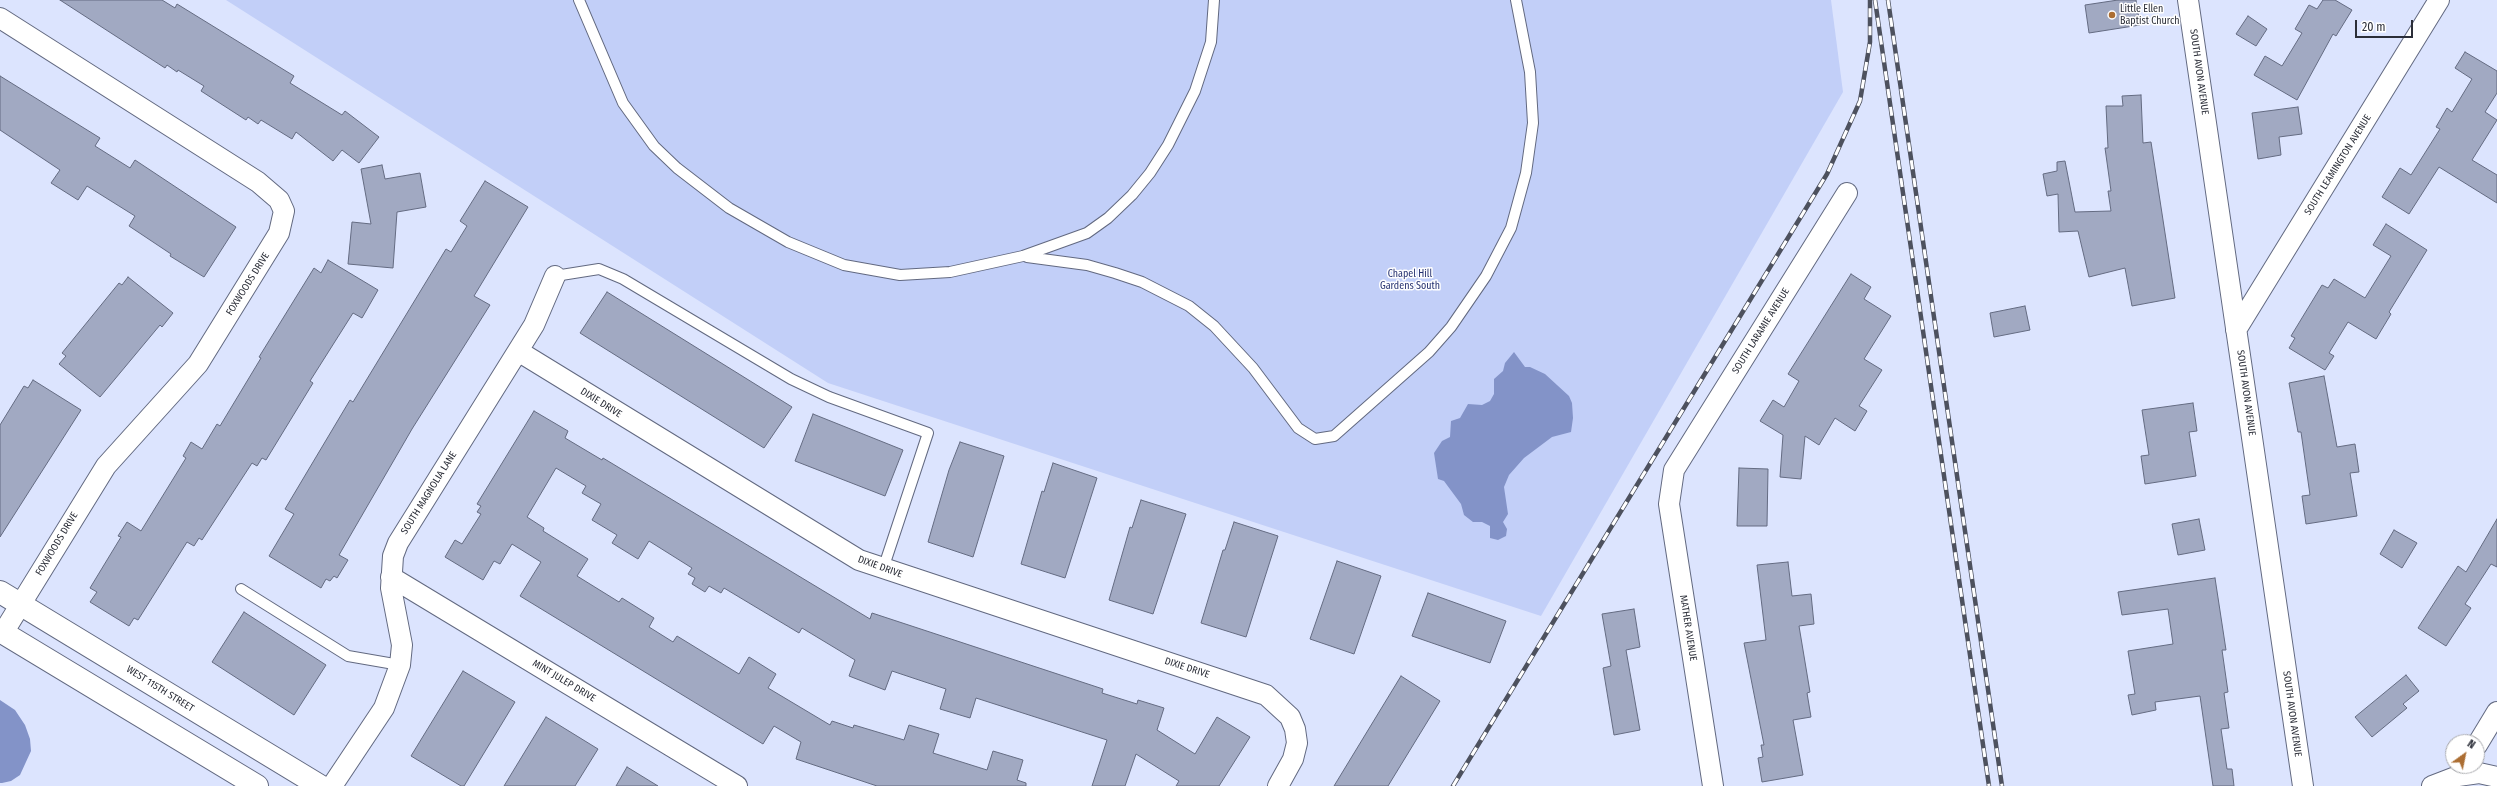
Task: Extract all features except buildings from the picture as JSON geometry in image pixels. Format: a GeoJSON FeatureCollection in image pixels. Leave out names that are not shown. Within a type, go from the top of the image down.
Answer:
{"type":"FeatureCollection","features":[{"type":"Feature","properties":{"kind":"street","name":"SOUTH AVON AVENUE"},"geometry":{"type":"LineString","coordinates":[[2188,0],[2303,786]]}},
{"type":"Feature","properties":{"kind":"street","name":"SOUTH LEAMINGTON AVENUE"},"geometry":{"type":"LineString","coordinates":[[2236,330],[2439,0]]}},
{"type":"Feature","properties":{"kind":"street","name":"FOXWOODS DRIVE"},"geometry":{"type":"LineString","coordinates":[[0,18],[258,182],[279,200],[284,211],[283,221],[276,238],[198,364],[106,466],[2,632]]}},
{"type":"Feature","properties":{"kind":"street","name":"SOUTH LARAMIE AVENUE"},"geometry":{"type":"LineString","coordinates":[[1674,470],[1847,193]]}},
{"type":"Feature","properties":{"kind":"street","name":"SOUTH MAGNOLIA LANE"},"geometry":{"type":"LineString","coordinates":[[332,786],[384,708],[400,665],[402,645],[392,603],[391,576],[393,556],[403,533],[518,351],[543,308],[555,276]]}},
{"type":"Feature","properties":{"kind":"street","name":"DIXIE DRIVE"},"geometry":{"type":"LineString","coordinates":[[518,351],[844,553],[883,569],[1255,690],[1278,704],[1290,717],[1295,729],[1297,743],[1293,759],[1278,786]]}},
{"type":"Feature","properties":{"kind":"street","name":"MATHER AVENUE"},"geometry":{"type":"LineString","coordinates":[[1674,470],[1669,504],[1713,786]]}},
{"type":"Feature","properties":{"kind":"street","name":"MINT JULEP DRIVE"},"geometry":{"type":"LineString","coordinates":[[391,576],[737,786]]}},
{"type":"Feature","properties":{"kind":"street","name":"WEST 115TH STREET"},"geometry":{"type":"LineString","coordinates":[[0,592],[320,786]]}},
{"type":"Feature","properties":{"kind":"street"},"geometry":{"type":"LineString","coordinates":[[2,632],[257,786]]}},
{"type":"Feature","properties":{"kind":"street"},"geometry":{"type":"LineString","coordinates":[[2484,734],[2497,712]]}},
{"type":"Feature","properties":{"kind":"street"},"geometry":{"type":"LineString","coordinates":[[2432,786],[2455,774]]}},
{"type":"Feature","properties":{"kind":"street"},"geometry":{"type":"LineString","coordinates":[[2484,774],[2497,777]]}},
{"type":"Feature","properties":{"kind":"lane"},"geometry":{"type":"LineString","coordinates":[[579,0],[609,74],[637,125],[654,146],[699,186],[761,228],[814,254],[844,265],[900,275],[950,272],[1023,256],[1087,233],[1113,214],[1150,173],[1179,124],[1204,67],[1211,42],[1214,0]]}},
{"type":"Feature","properties":{"kind":"lane"},"geometry":{"type":"LineString","coordinates":[[1023,256],[1087,265],[1142,282],[1189,306],[1214,326],[1248,363],[1298,428],[1315,439],[1334,436],[1429,352],[1451,327],[1486,276],[1511,228],[1526,173],[1533,123],[1530,72],[1516,0]]}},
{"type":"Feature","properties":{"kind":"lane"},"geometry":{"type":"LineString","coordinates":[[555,276],[599,269],[623,279],[791,379],[829,397],[928,434],[883,569]]}},
{"type":"Feature","properties":{"kind":"lane"},"geometry":{"type":"LineString","coordinates":[[241,589],[348,656],[400,665]]}},
{"type":"Feature","properties":{"kind":"green space","name":"Chapel Hill Gardens South"},"geometry":{"type":"Polygon","coordinates":[[[226,0],[1831,0],[1843,92],[1541,616],[828,383],[226,0]]]}},
{"type":"Feature","properties":{"kind":"shaded area"},"geometry":{"type":"Polygon","coordinates":[[[1514,352],[1525,367],[1530,367],[1545,374],[1569,396],[1572,403],[1573,418],[1571,432],[1552,437],[1524,458],[1509,475],[1504,487],[1508,514],[1503,522],[1507,529],[1506,536],[1498,540],[1490,538],[1490,526],[1482,522],[1473,522],[1464,515],[1461,504],[1444,481],[1438,479],[1434,453],[1442,441],[1450,437],[1451,421],[1460,418],[1468,404],[1482,405],[1490,401],[1494,394],[1494,379],[1503,371],[1505,363],[1514,352]]]}},
{"type":"Feature","properties":{"kind":"shaded area"},"geometry":{"type":"Polygon","coordinates":[[[0,700],[15,710],[25,725],[30,739],[31,751],[20,775],[11,781],[2,783],[0,783],[0,700]]]}},
{"type":"Feature","properties":{"kind":"railway"},"geometry":{"type":"LineString","coordinates":[[1453,786],[1827,174],[1860,101],[1870,42],[1870,0]]}},
{"type":"Feature","properties":{"kind":"railway"},"geometry":{"type":"LineString","coordinates":[[1875,0],[1989,786]]}},
{"type":"Feature","properties":{"kind":"railway"},"geometry":{"type":"LineString","coordinates":[[1888,0],[2002,786]]}},
{"type":"Feature","properties":{"kind":"place","name":"Little Ellen Baptist Church"},"geometry":{"type":"Point","coordinates":[2112,15]}}]}
